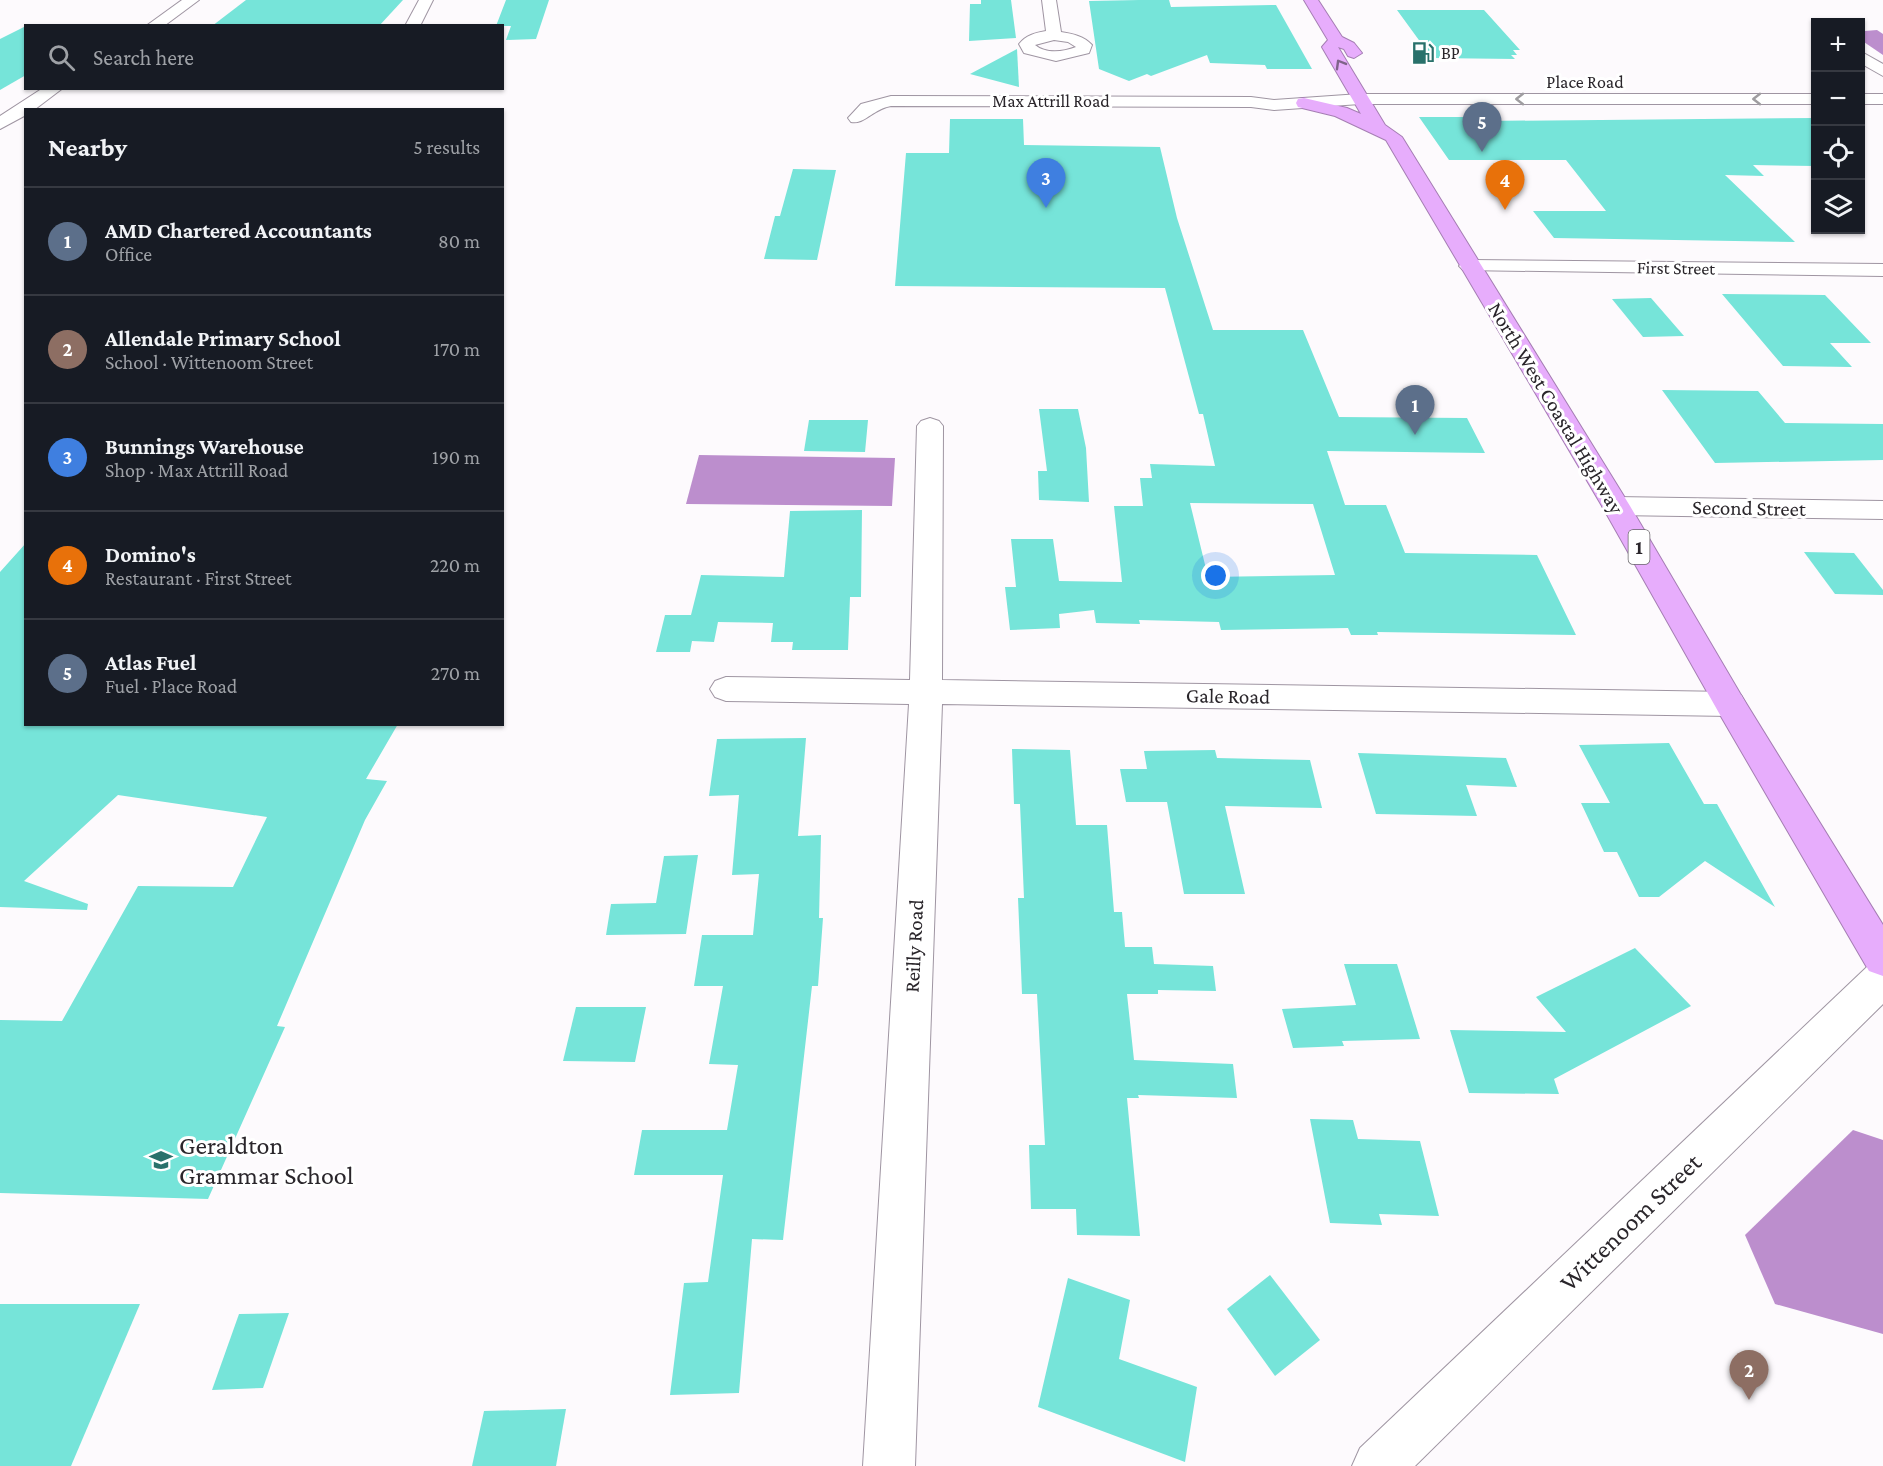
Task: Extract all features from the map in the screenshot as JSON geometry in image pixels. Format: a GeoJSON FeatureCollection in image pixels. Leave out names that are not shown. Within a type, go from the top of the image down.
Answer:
{"type":"FeatureCollection","features":[{"type":"Feature","properties":{"kind":"highway","name":"North West Coastal Highway"},"geometry":{"type":"LineString","coordinates":[[1311,0],[1336,40],[1349,46],[1360,63]]}},
{"type":"Feature","properties":{"kind":"highway","name":"North West Coastal Highway"},"geometry":{"type":"LineString","coordinates":[[1336,40],[1330,47],[1357,94],[1386,132],[1616,506],[1730,704],[1883,959]]}},
{"type":"Feature","properties":{"kind":"highway","name":"North West Coastal Highway"},"geometry":{"type":"LineString","coordinates":[[1379,92],[1399,128],[1386,132]]}},
{"type":"Feature","properties":{"kind":"highway"},"geometry":{"type":"LineString","coordinates":[[1304,102],[1348,115],[1386,132]]}},
{"type":"Feature","properties":{"kind":"street"},"geometry":{"type":"LineString","coordinates":[[156,24],[192,0]]}},
{"type":"Feature","properties":{"kind":"street"},"geometry":{"type":"LineString","coordinates":[[413,24],[426,0]]}},
{"type":"Feature","properties":{"kind":"street"},"geometry":{"type":"LineString","coordinates":[[1049,0],[1054,35]]}},
{"type":"Feature","properties":{"kind":"street"},"geometry":{"type":"LineString","coordinates":[[1865,59],[1883,71]]}},
{"type":"Feature","properties":{"kind":"street","name":"Place Road"},"geometry":{"type":"LineString","coordinates":[[1357,94],[1434,82]]}},
{"type":"Feature","properties":{"kind":"street"},"geometry":{"type":"LineString","coordinates":[[1744,82],[1811,83]]}},
{"type":"Feature","properties":{"kind":"street"},"geometry":{"type":"LineString","coordinates":[[1865,83],[1883,83]]}},
{"type":"Feature","properties":{"kind":"street"},"geometry":{"type":"LineString","coordinates":[[25,108],[53,90]]}},
{"type":"Feature","properties":{"kind":"street","name":"Place Road"},"geometry":{"type":"LineString","coordinates":[[1379,92],[1811,99]]}},
{"type":"Feature","properties":{"kind":"street","name":"Max Attrill Road"},"geometry":{"type":"LineString","coordinates":[[1251,102],[1264,98],[1357,94]]}},
{"type":"Feature","properties":{"kind":"street","name":"Max Attrill Road"},"geometry":{"type":"LineString","coordinates":[[857,118],[860,111],[869,106],[891,100],[1251,102],[1274,105],[1357,94]]}},
{"type":"Feature","properties":{"kind":"street"},"geometry":{"type":"LineString","coordinates":[[1865,99],[1883,99]]}},
{"type":"Feature","properties":{"kind":"street"},"geometry":{"type":"LineString","coordinates":[[0,124],[24,109]]}},
{"type":"Feature","properties":{"kind":"street","name":"First Street"},"geometry":{"type":"LineString","coordinates":[[1470,266],[1883,270]]}},
{"type":"Feature","properties":{"kind":"street","name":"Reilly Road"},"geometry":{"type":"LineString","coordinates":[[889,1466],[926,691],[930,426]]}},
{"type":"Feature","properties":{"kind":"street","name":"Second Street"},"geometry":{"type":"LineString","coordinates":[[1616,506],[1883,510]]}},
{"type":"Feature","properties":{"kind":"street","name":"Gale Road"},"geometry":{"type":"LineString","coordinates":[[726,689],[1730,704]]}},
{"type":"Feature","properties":{"kind":"street","name":"Wittenoom Street"},"geometry":{"type":"LineString","coordinates":[[1378,1466],[1883,978]]}},
{"type":"Feature","properties":{"kind":"shaded area"},"geometry":{"type":"Polygon","coordinates":[[[1877,30],[1883,34],[1883,55],[1865,43],[1865,31],[1877,30]]]}},
{"type":"Feature","properties":{"kind":"shaded area"},"geometry":{"type":"Polygon","coordinates":[[[699,455],[895,458],[892,506],[686,504],[699,455]]]}},
{"type":"Feature","properties":{"kind":"shaded area"},"geometry":{"type":"Polygon","coordinates":[[[1853,1130],[1883,1140],[1883,1334],[1775,1304],[1745,1235],[1853,1130]]]}},
{"type":"Feature","properties":{"kind":"building"},"geometry":{"type":"Polygon","coordinates":[[[246,0],[403,0],[381,24],[215,24],[246,0]]]}},
{"type":"Feature","properties":{"kind":"building"},"geometry":{"type":"Polygon","coordinates":[[[506,0],[549,0],[536,39],[506,40],[511,26],[497,24],[506,0]]]}},
{"type":"Feature","properties":{"kind":"building"},"geometry":{"type":"Polygon","coordinates":[[[981,0],[1011,0],[1016,38],[969,41],[970,4],[981,4],[981,0]]]}},
{"type":"Feature","properties":{"kind":"building"},"geometry":{"type":"Polygon","coordinates":[[[1169,0],[1171,7],[1276,5],[1312,69],[1267,69],[1265,65],[1210,63],[1207,55],[1151,76],[1147,74],[1129,81],[1099,69],[1089,1],[1169,0]]]}},
{"type":"Feature","properties":{"kind":"building"},"geometry":{"type":"Polygon","coordinates":[[[1397,10],[1484,10],[1520,50],[1513,50],[1517,55],[1511,55],[1515,59],[1432,58],[1397,10]]]}},
{"type":"Feature","properties":{"kind":"building"},"geometry":{"type":"Polygon","coordinates":[[[24,27],[24,76],[0,90],[0,39],[24,27]]]}},
{"type":"Feature","properties":{"kind":"building"},"geometry":{"type":"Polygon","coordinates":[[[1017,49],[1019,87],[970,74],[1017,49]]]}},
{"type":"Feature","properties":{"kind":"building"},"geometry":{"type":"Polygon","coordinates":[[[1419,117],[1473,117],[1483,121],[1811,118],[1811,166],[1753,165],[1764,176],[1725,175],[1795,242],[1554,238],[1533,211],[1606,211],[1566,160],[1449,160],[1419,117]]]}},
{"type":"Feature","properties":{"kind":"building"},"geometry":{"type":"Polygon","coordinates":[[[950,119],[1023,119],[1024,145],[1160,147],[1177,218],[1213,330],[1303,330],[1339,417],[1467,418],[1485,453],[1327,451],[1345,505],[1386,505],[1405,553],[1537,555],[1576,635],[1377,632],[1378,635],[1351,635],[1348,628],[1221,630],[1219,622],[1139,620],[1140,624],[1096,623],[1094,610],[1059,614],[1060,628],[1010,630],[1005,587],[1016,587],[1011,539],[1053,539],[1059,581],[1122,582],[1114,506],[1143,506],[1140,478],[1152,478],[1150,464],[1215,466],[1203,414],[1199,414],[1165,288],[895,286],[906,153],[949,153],[950,119]],[[1190,503],[1208,577],[1335,575],[1313,504],[1190,503]]]}},
{"type":"Feature","properties":{"kind":"building"},"geometry":{"type":"Polygon","coordinates":[[[793,169],[836,170],[817,260],[764,259],[775,216],[780,216],[793,169]]]}},
{"type":"Feature","properties":{"kind":"building"},"geometry":{"type":"Polygon","coordinates":[[[1722,294],[1825,295],[1871,343],[1830,343],[1852,367],[1783,366],[1722,294]]]}},
{"type":"Feature","properties":{"kind":"building"},"geometry":{"type":"Polygon","coordinates":[[[1651,298],[1684,336],[1643,337],[1612,299],[1651,298]]]}},
{"type":"Feature","properties":{"kind":"building"},"geometry":{"type":"Polygon","coordinates":[[[1662,390],[1758,391],[1785,423],[1883,424],[1883,460],[1715,463],[1662,390]]]}},
{"type":"Feature","properties":{"kind":"building"},"geometry":{"type":"Polygon","coordinates":[[[1039,409],[1078,409],[1086,448],[1089,502],[1039,500],[1038,471],[1047,471],[1039,409]]]}},
{"type":"Feature","properties":{"kind":"building"},"geometry":{"type":"Polygon","coordinates":[[[809,420],[868,420],[865,452],[804,451],[809,420]]]}},
{"type":"Feature","properties":{"kind":"building"},"geometry":{"type":"Polygon","coordinates":[[[862,510],[861,597],[850,597],[848,650],[792,650],[793,642],[771,642],[773,623],[718,622],[714,642],[692,641],[690,652],[656,652],[665,615],[691,615],[701,575],[784,577],[790,511],[862,510]]]}},
{"type":"Feature","properties":{"kind":"building"},"geometry":{"type":"Polygon","coordinates":[[[24,545],[24,726],[397,726],[366,779],[387,781],[365,820],[277,1026],[285,1027],[208,1199],[0,1193],[0,1020],[62,1021],[138,886],[233,887],[267,817],[118,795],[24,881],[88,904],[87,910],[0,907],[0,572],[24,545]]]}},
{"type":"Feature","properties":{"kind":"building"},"geometry":{"type":"Polygon","coordinates":[[[1804,552],[1854,553],[1883,590],[1883,595],[1835,594],[1804,552]]]}},
{"type":"Feature","properties":{"kind":"building"},"geometry":{"type":"Polygon","coordinates":[[[806,738],[798,836],[821,835],[819,918],[823,918],[818,986],[812,986],[783,1240],[752,1239],[739,1393],[670,1395],[684,1283],[708,1282],[723,1175],[634,1175],[642,1130],[727,1130],[738,1065],[709,1064],[723,986],[694,986],[702,935],[753,935],[759,874],[732,875],[739,795],[709,796],[717,739],[806,738]]]}},
{"type":"Feature","properties":{"kind":"building"},"geometry":{"type":"Polygon","coordinates":[[[1669,743],[1704,804],[1717,804],[1775,907],[1705,861],[1659,897],[1639,897],[1617,852],[1604,852],[1581,803],[1610,803],[1579,745],[1669,743]]]}},
{"type":"Feature","properties":{"kind":"building"},"geometry":{"type":"Polygon","coordinates":[[[1012,749],[1070,750],[1076,825],[1107,825],[1114,912],[1122,912],[1125,947],[1152,947],[1154,964],[1213,966],[1216,991],[1158,990],[1158,994],[1127,994],[1134,1060],[1233,1064],[1237,1098],[1138,1095],[1139,1098],[1127,1098],[1140,1236],[1077,1235],[1076,1209],[1031,1209],[1029,1145],[1045,1145],[1037,994],[1022,994],[1018,898],[1024,898],[1020,804],[1014,804],[1012,749]]]}},
{"type":"Feature","properties":{"kind":"building"},"geometry":{"type":"Polygon","coordinates":[[[1215,750],[1217,758],[1310,760],[1322,808],[1225,806],[1245,894],[1184,894],[1167,802],[1126,802],[1120,769],[1147,769],[1144,751],[1215,750]]]}},
{"type":"Feature","properties":{"kind":"building"},"geometry":{"type":"Polygon","coordinates":[[[1358,753],[1506,758],[1517,787],[1466,785],[1477,816],[1376,814],[1358,753]]]}},
{"type":"Feature","properties":{"kind":"building"},"geometry":{"type":"Polygon","coordinates":[[[698,855],[686,934],[606,935],[611,904],[656,903],[664,856],[698,855]]]}},
{"type":"Feature","properties":{"kind":"building"},"geometry":{"type":"Polygon","coordinates":[[[1635,948],[1691,1006],[1554,1079],[1559,1094],[1469,1093],[1450,1030],[1566,1032],[1536,997],[1635,948]]]}},
{"type":"Feature","properties":{"kind":"building"},"geometry":{"type":"Polygon","coordinates":[[[1344,964],[1397,964],[1420,1039],[1342,1041],[1344,1046],[1293,1048],[1282,1009],[1356,1005],[1344,964]]]}},
{"type":"Feature","properties":{"kind":"building"},"geometry":{"type":"Polygon","coordinates":[[[576,1007],[646,1007],[635,1062],[563,1061],[576,1007]]]}},
{"type":"Feature","properties":{"kind":"building"},"geometry":{"type":"Polygon","coordinates":[[[1310,1119],[1353,1120],[1358,1139],[1420,1141],[1439,1216],[1379,1214],[1382,1225],[1330,1223],[1310,1119]]]}},
{"type":"Feature","properties":{"kind":"building"},"geometry":{"type":"Polygon","coordinates":[[[1270,1275],[1320,1340],[1275,1376],[1227,1309],[1270,1275]]]}},
{"type":"Feature","properties":{"kind":"building"},"geometry":{"type":"Polygon","coordinates":[[[1068,1278],[1130,1300],[1119,1359],[1197,1387],[1185,1462],[1038,1407],[1068,1278]]]}},
{"type":"Feature","properties":{"kind":"building"},"geometry":{"type":"Polygon","coordinates":[[[0,1304],[140,1304],[71,1466],[0,1466],[0,1304]]]}},
{"type":"Feature","properties":{"kind":"building"},"geometry":{"type":"Polygon","coordinates":[[[289,1313],[263,1388],[212,1390],[239,1314],[289,1313]]]}},
{"type":"Feature","properties":{"kind":"building"},"geometry":{"type":"Polygon","coordinates":[[[566,1409],[556,1466],[472,1466],[484,1411],[566,1409]]]}},
{"type":"Feature","properties":{"kind":"place","name":"BP"},"geometry":{"type":"Point","coordinates":[1423,53]}},
{"type":"Feature","properties":{"kind":"place","name":"Atlas Fuel"},"geometry":{"type":"Point","coordinates":[1482,152]}},
{"type":"Feature","properties":{"kind":"place","name":"Bunnings Warehouse"},"geometry":{"type":"Point","coordinates":[1046,208]}},
{"type":"Feature","properties":{"kind":"place","name":"Domino's"},"geometry":{"type":"Point","coordinates":[1505,210]}},
{"type":"Feature","properties":{"kind":"place","name":"AMD Chartered Accountants"},"geometry":{"type":"Point","coordinates":[1415,435]}},
{"type":"Feature","properties":{"kind":"place","name":"Geraldton Grammar School"},"geometry":{"type":"Point","coordinates":[161,1160]}},
{"type":"Feature","properties":{"kind":"place","name":"Allendale Primary School"},"geometry":{"type":"Point","coordinates":[1749,1400]}}]}
